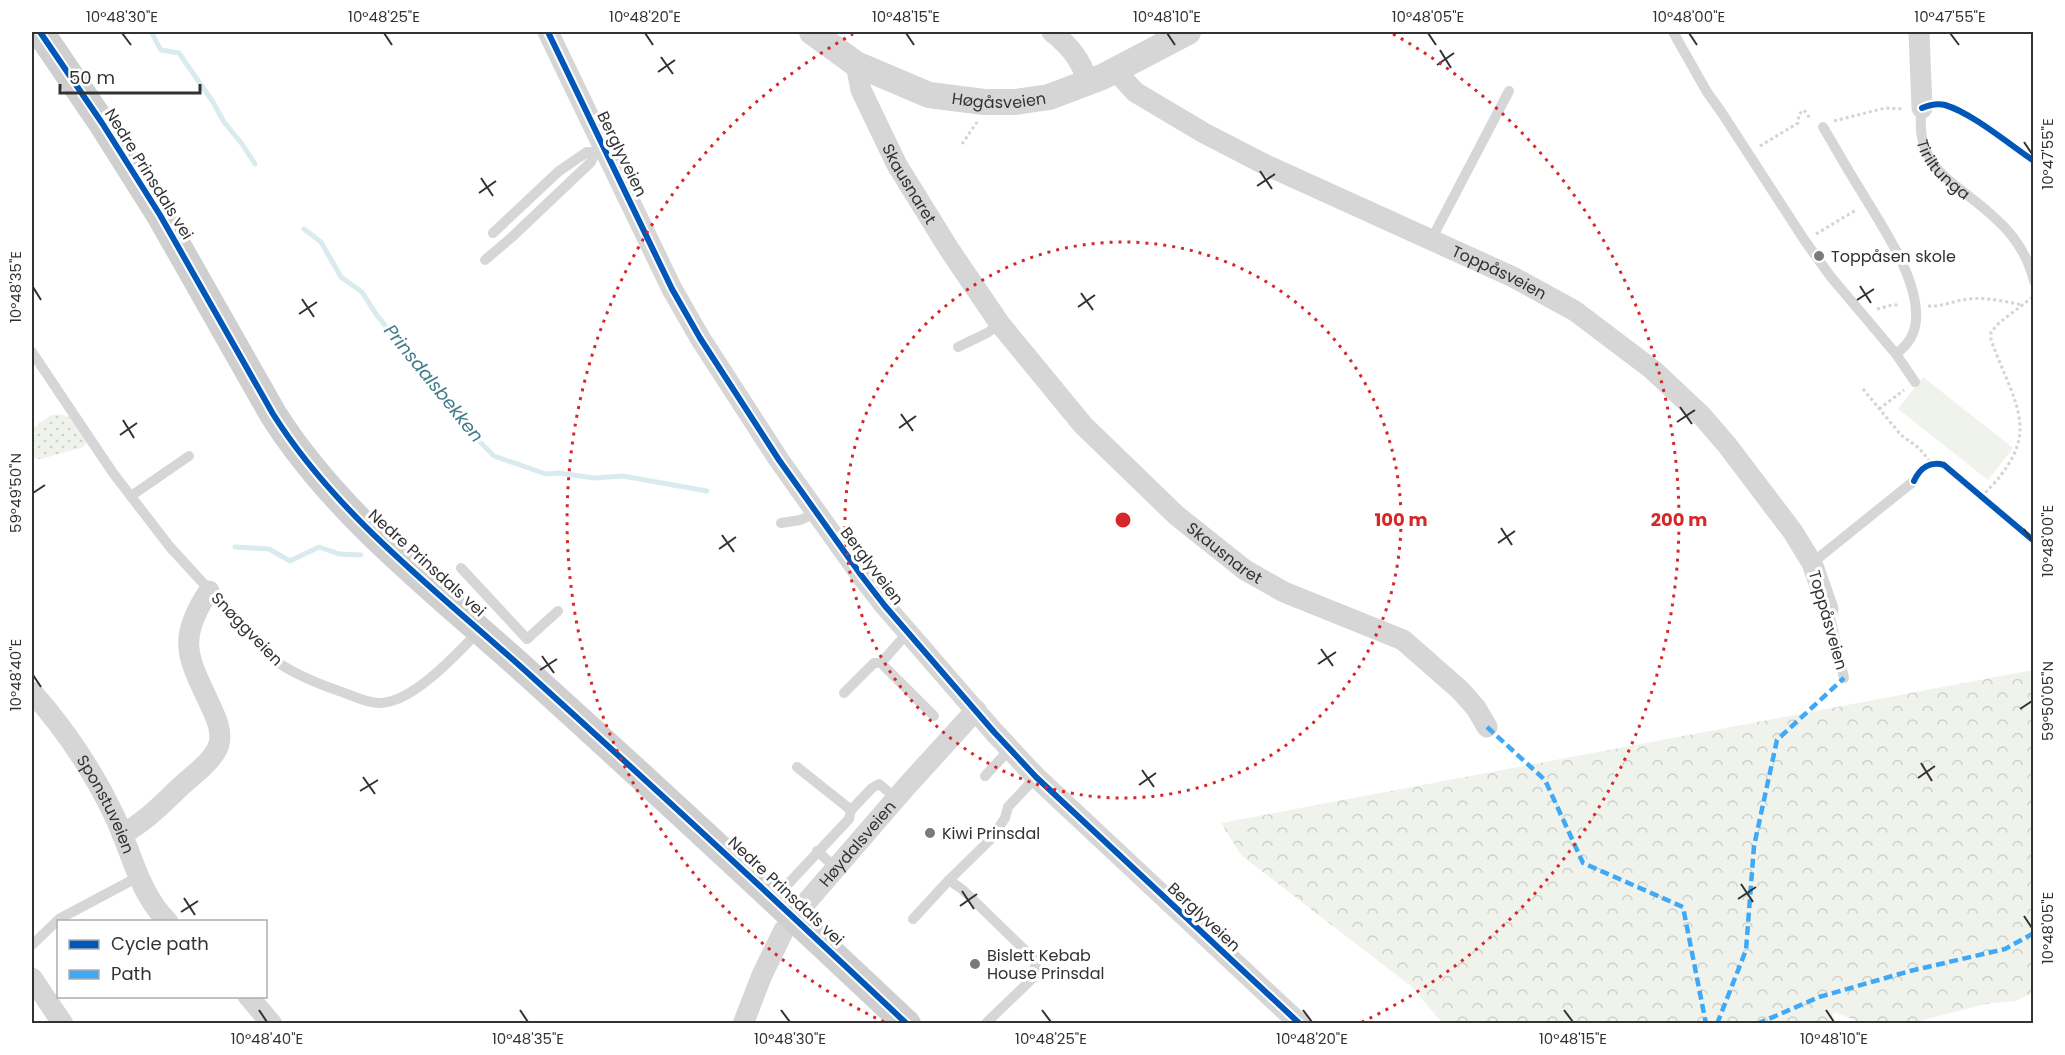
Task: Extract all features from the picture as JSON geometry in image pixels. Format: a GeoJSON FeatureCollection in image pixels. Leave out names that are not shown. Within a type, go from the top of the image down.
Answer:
{"type":"FeatureCollection","features":[{"type":"Feature","properties":{"kind":"main road","name":"Nedre Prinsdals vei"},"geometry":{"type":"LineString","coordinates":[[40,32],[144,188],[269,408],[297,450],[336,496],[365,526],[907,1023]]}},
{"type":"Feature","properties":{"kind":"street","name":"Berglyveien"},"geometry":{"type":"LineString","coordinates":[[548,32],[599,149],[700,338],[779,460],[872,590],[1036,777],[1300,1023]]}},
{"type":"Feature","properties":{"kind":"street","name":"Høgåsveien"},"geometry":{"type":"LineString","coordinates":[[812,32],[856,64],[929,95],[984,102],[1030,101],[1088,82],[1116,71],[1188,32]]}},
{"type":"Feature","properties":{"kind":"street"},"geometry":{"type":"LineString","coordinates":[[1052,32],[1073,50],[1088,82]]}},
{"type":"Feature","properties":{"kind":"street","name":"Tiriltunga"},"geometry":{"type":"LineString","coordinates":[[1919,32],[1922,108]]}},
{"type":"Feature","properties":{"kind":"street","name":"Skausnaret"},"geometry":{"type":"LineString","coordinates":[[856,64],[861,90],[897,165],[949,249],[1000,324],[1083,425],[1176,515],[1245,570],[1284,592],[1403,640],[1460,690],[1476,708],[1487,727]]}},
{"type":"Feature","properties":{"kind":"street","name":"Toppåsveien"},"geometry":{"type":"LineString","coordinates":[[1116,71],[1135,93],[1204,133],[1264,164],[1513,277],[1575,311],[1653,370],[1702,416],[1727,445],[1793,532],[1812,563],[1828,609]]}},
{"type":"Feature","properties":{"kind":"street"},"geometry":{"type":"LineString","coordinates":[[122,834],[139,825],[203,765],[219,743],[217,719],[192,667],[188,645],[189,633],[196,612],[210,591]]}},
{"type":"Feature","properties":{"kind":"street","name":"Sponstuveien"},"geometry":{"type":"LineString","coordinates":[[32,692],[58,724],[91,772],[115,816],[138,877],[151,901],[167,920]]}},
{"type":"Feature","properties":{"kind":"street","name":"Høydalsveien"},"geometry":{"type":"LineString","coordinates":[[743,1023],[778,939],[794,917],[976,710]]}},
{"type":"Feature","properties":{"kind":"street"},"geometry":{"type":"LineString","coordinates":[[32,978],[63,1023]]}},
{"type":"Feature","properties":{"kind":"street"},"geometry":{"type":"LineString","coordinates":[[251,998],[272,1023]]}},
{"type":"Feature","properties":{"kind":"lane"},"geometry":{"type":"LineString","coordinates":[[1673,32],[1707,92],[1805,241],[1831,277],[1896,354],[1915,382]]}},
{"type":"Feature","properties":{"kind":"lane"},"geometry":{"type":"LineString","coordinates":[[1431,240],[1509,91]]}},
{"type":"Feature","properties":{"kind":"lane","name":"Tiriltunga"},"geometry":{"type":"LineString","coordinates":[[1922,108],[1919,126],[1922,145],[1932,161],[1944,177],[1995,218],[2014,238],[2034,281]]}},
{"type":"Feature","properties":{"kind":"lane"},"geometry":{"type":"LineString","coordinates":[[1822,128],[1894,246],[1910,283],[1915,306],[1915,329],[1906,345],[1896,354]]}},
{"type":"Feature","properties":{"kind":"lane"},"geometry":{"type":"LineString","coordinates":[[493,233],[559,171],[588,152],[599,149]]}},
{"type":"Feature","properties":{"kind":"lane"},"geometry":{"type":"LineString","coordinates":[[485,260],[591,162],[599,149]]}},
{"type":"Feature","properties":{"kind":"lane"},"geometry":{"type":"LineString","coordinates":[[958,347],[1000,324]]}},
{"type":"Feature","properties":{"kind":"lane","name":"Snøggveien"},"geometry":{"type":"LineString","coordinates":[[32,352],[97,451],[170,547],[273,659],[286,669],[330,688],[372,702],[393,701],[417,689],[480,630]]}},
{"type":"Feature","properties":{"kind":"lane"},"geometry":{"type":"LineString","coordinates":[[130,496],[189,456]]}},
{"type":"Feature","properties":{"kind":"lane","name":"Toppåsveien"},"geometry":{"type":"LineString","coordinates":[[1812,563],[1914,481]]}},
{"type":"Feature","properties":{"kind":"lane"},"geometry":{"type":"LineString","coordinates":[[781,523],[800,520],[816,513]]}},
{"type":"Feature","properties":{"kind":"lane","name":"Nedre Prinsdals vei"},"geometry":{"type":"LineString","coordinates":[[461,568],[528,639],[558,611]]}},
{"type":"Feature","properties":{"kind":"lane","name":"Toppåsveien"},"geometry":{"type":"LineString","coordinates":[[1828,609],[1844,678]]}},
{"type":"Feature","properties":{"kind":"lane"},"geometry":{"type":"LineString","coordinates":[[880,663],[908,632]]}},
{"type":"Feature","properties":{"kind":"lane"},"geometry":{"type":"LineString","coordinates":[[844,693],[874,663],[880,663],[934,716]]}},
{"type":"Feature","properties":{"kind":"lane"},"geometry":{"type":"LineString","coordinates":[[985,776],[1010,749]]}},
{"type":"Feature","properties":{"kind":"lane"},"geometry":{"type":"LineString","coordinates":[[797,767],[850,814],[865,834]]}},
{"type":"Feature","properties":{"kind":"lane"},"geometry":{"type":"LineString","coordinates":[[913,919],[992,837],[1005,818],[1008,807],[1036,777]]}},
{"type":"Feature","properties":{"kind":"lane"},"geometry":{"type":"LineString","coordinates":[[788,884],[866,793],[879,784],[897,798]]}},
{"type":"Feature","properties":{"kind":"lane"},"geometry":{"type":"LineString","coordinates":[[817,851],[836,868]]}},
{"type":"Feature","properties":{"kind":"lane"},"geometry":{"type":"LineString","coordinates":[[58,920],[138,877]]}},
{"type":"Feature","properties":{"kind":"lane"},"geometry":{"type":"LineString","coordinates":[[949,880],[963,890],[1036,963],[1032,979],[985,1023]]}},
{"type":"Feature","properties":{"kind":"lane"},"geometry":{"type":"LineString","coordinates":[[32,945],[57,921]]}},
{"type":"Feature","properties":{"kind":"path"},"geometry":{"type":"LineString","coordinates":[[1822,128],[1839,119],[1885,108],[1922,108]]}},
{"type":"Feature","properties":{"kind":"path"},"geometry":{"type":"LineString","coordinates":[[1748,154],[1798,123],[1799,114],[1804,110],[1810,119]]}},
{"type":"Feature","properties":{"kind":"path"},"geometry":{"type":"LineString","coordinates":[[962,144],[978,121]]}},
{"type":"Feature","properties":{"kind":"path"},"geometry":{"type":"LineString","coordinates":[[1805,241],[1868,203]]}},
{"type":"Feature","properties":{"kind":"path"},"geometry":{"type":"LineString","coordinates":[[1981,497],[2008,467],[2017,451],[2021,434],[2017,410],[1991,340],[1991,332],[2034,296]]}},
{"type":"Feature","properties":{"kind":"path"},"geometry":{"type":"LineString","coordinates":[[1915,306],[1942,306],[1971,299],[2023,305]]}},
{"type":"Feature","properties":{"kind":"path"},"geometry":{"type":"LineString","coordinates":[[1880,410],[1915,382]]}},
{"type":"Feature","properties":{"kind":"path"},"geometry":{"type":"LineString","coordinates":[[1863,389],[1901,435],[1916,445],[1936,464],[1921,471],[1914,481]]}},
{"type":"Feature","properties":{"kind":"path"},"geometry":{"type":"LineString","coordinates":[[1974,490],[1989,503]]}},
{"type":"Feature","properties":{"kind":"green space"},"geometry":{"type":"Polygon","coordinates":[[[1923,377],[2013,448],[1988,480],[1898,409],[1923,377]]]}},
{"type":"Feature","properties":{"kind":"green space"},"geometry":{"type":"Polygon","coordinates":[[[61,414],[71,418],[87,442],[84,447],[41,459],[32,458],[32,429],[51,415],[61,414]]]}},
{"type":"Feature","properties":{"kind":"green space"},"geometry":{"type":"Polygon","coordinates":[[[2033,670],[2033,993],[2015,1001],[1985,1004],[1916,1022],[1857,1021],[1834,1012],[1828,1024],[1442,1023],[1412,987],[1241,855],[1221,823],[2033,670]]]}},
{"type":"Feature","properties":{"kind":"waterway","name":"Prinsdalsbekken"},"geometry":{"type":"LineString","coordinates":[[151,32],[161,50],[179,53],[224,122],[255,164]]}},
{"type":"Feature","properties":{"kind":"waterway","name":"Prinsdalsbekken"},"geometry":{"type":"LineString","coordinates":[[304,229],[321,242],[341,277],[362,292],[376,314],[461,423],[494,456],[546,474],[559,473],[594,478],[623,476],[707,491]]}},
{"type":"Feature","properties":{"kind":"waterway"},"geometry":{"type":"LineString","coordinates":[[235,547],[269,549],[290,561],[319,547],[339,554],[361,555]]}},
{"type":"Feature","properties":{"kind":"marked path"},"geometry":{"type":"LineString","coordinates":[[1717,1024],[1746,950],[1754,846],[1777,740],[1844,678]]}},
{"type":"Feature","properties":{"kind":"marked path"},"geometry":{"type":"LineString","coordinates":[[1487,727],[1545,780],[1583,863],[1683,907],[1706,1024]]}},
{"type":"Feature","properties":{"kind":"marked path"},"geometry":{"type":"LineString","coordinates":[[1757,1024],[1819,997],[1910,971],[2005,949],[2034,933]]}},
{"type":"Feature","properties":{"kind":"cycle path"},"geometry":{"type":"LineString","coordinates":[[40,32],[102,123],[160,215],[273,414],[328,487],[392,553],[625,761],[907,1024]]}},
{"type":"Feature","properties":{"kind":"cycle path"},"geometry":{"type":"LineString","coordinates":[[548,32],[672,289],[700,338],[779,460],[861,575],[994,732],[1036,777],[1300,1024]]}},
{"type":"Feature","properties":{"kind":"cycle path"},"geometry":{"type":"LineString","coordinates":[[1922,108],[1939,104],[1956,109],[1979,122],[2034,161]]}},
{"type":"Feature","properties":{"kind":"cycle path"},"geometry":{"type":"LineString","coordinates":[[1914,481],[1919,472],[1926,467],[1934,464],[1944,465],[2034,541]]}},
{"type":"Feature","properties":{"kind":"place","name":"Toppåsen skole"},"geometry":{"type":"Point","coordinates":[1819,256]}},
{"type":"Feature","properties":{"kind":"place","name":"Kiwi Prinsdal"},"geometry":{"type":"Point","coordinates":[930,833]}},
{"type":"Feature","properties":{"kind":"place","name":"Bislett Kebab House Prinsdal"},"geometry":{"type":"Point","coordinates":[975,964]}}]}
